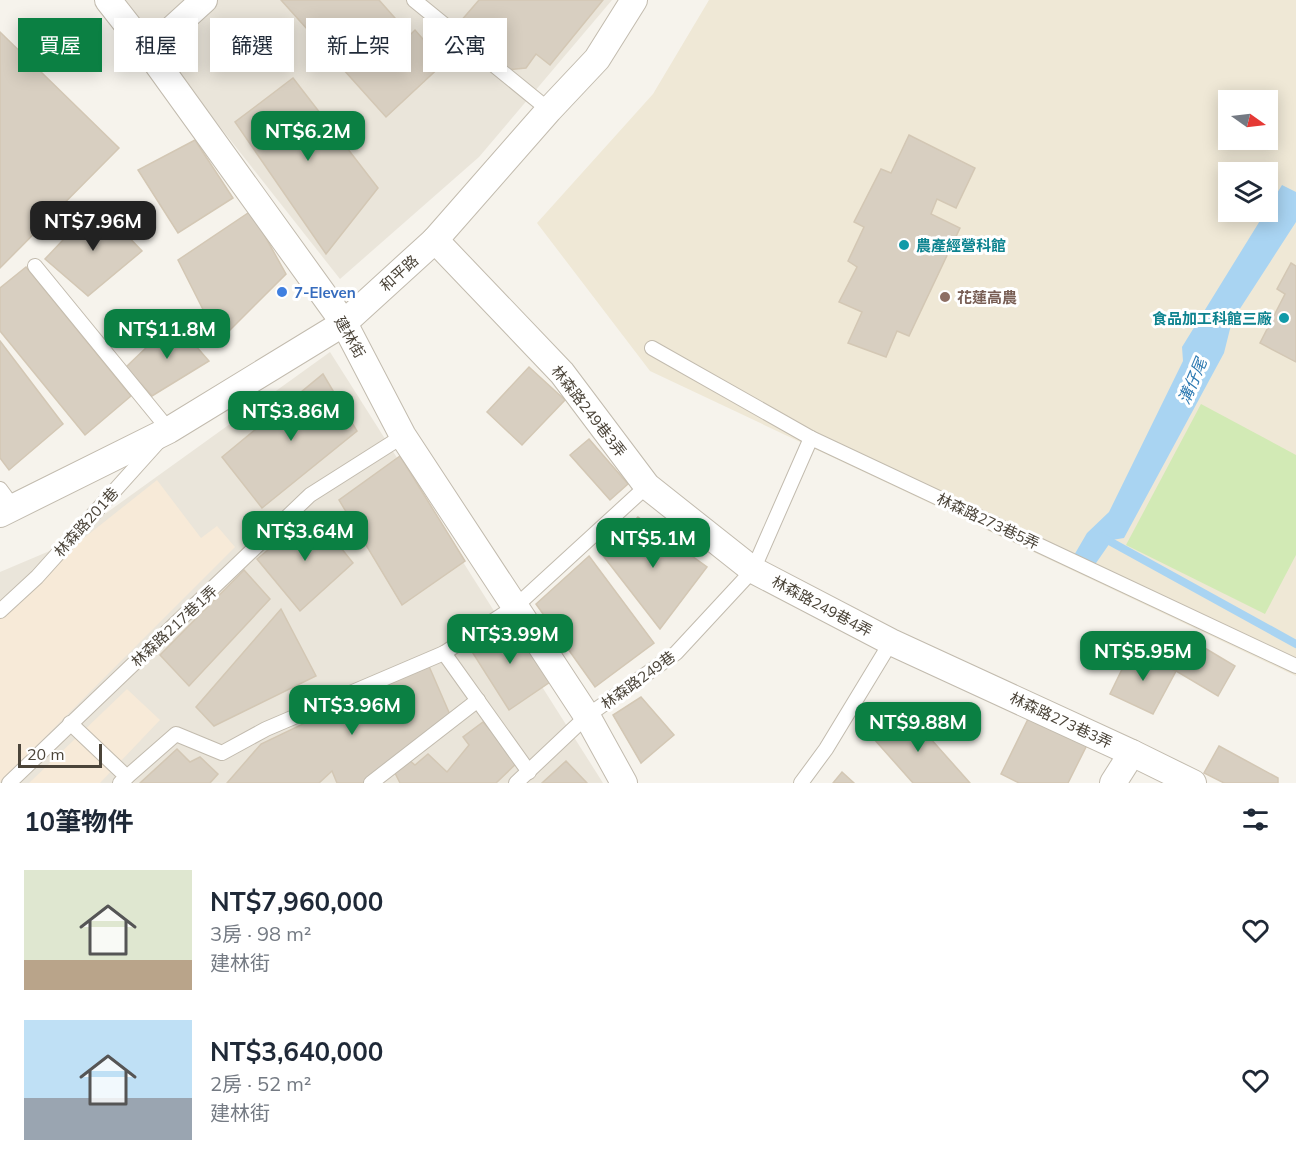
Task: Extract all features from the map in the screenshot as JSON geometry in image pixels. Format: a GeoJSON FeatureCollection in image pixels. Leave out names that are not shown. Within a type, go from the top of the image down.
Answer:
{"type":"FeatureCollection","features":[{"type":"Feature","properties":{"kind":"street","name":"建林街"},"geometry":{"type":"LineString","coordinates":[[108,0],[122,18]]}},
{"type":"Feature","properties":{"kind":"street"},"geometry":{"type":"LineString","coordinates":[[184,18],[204,0]]}},
{"type":"Feature","properties":{"kind":"street","name":"和平路"},"geometry":{"type":"LineString","coordinates":[[5,504],[169,430],[344,323],[435,240],[597,59],[633,0]]}},
{"type":"Feature","properties":{"kind":"street","name":"建林街"},"geometry":{"type":"LineString","coordinates":[[163,72],[344,323],[403,436],[587,716],[624,783]]}},
{"type":"Feature","properties":{"kind":"street","name":"林森路249巷3弄"},"geometry":{"type":"LineString","coordinates":[[435,240],[562,373],[647,486],[753,570]]}},
{"type":"Feature","properties":{"kind":"street","name":"林森路249巷4弄"},"geometry":{"type":"LineString","coordinates":[[753,570],[891,642]]}},
{"type":"Feature","properties":{"kind":"street","name":"林森路273巷3弄"},"geometry":{"type":"LineString","coordinates":[[891,642],[1132,753]]}},
{"type":"Feature","properties":{"kind":"street"},"geometry":{"type":"LineString","coordinates":[[1113,783],[1132,753],[1193,783]]}},
{"type":"Feature","properties":{"kind":"lane"},"geometry":{"type":"LineString","coordinates":[[414,0],[549,110]]}},
{"type":"Feature","properties":{"kind":"lane"},"geometry":{"type":"LineString","coordinates":[[35,266],[169,430]]}},
{"type":"Feature","properties":{"kind":"lane","name":"林森路273巷5弄"},"geometry":{"type":"LineString","coordinates":[[652,348],[811,438],[1296,666]]}},
{"type":"Feature","properties":{"kind":"lane","name":"林森路201巷"},"geometry":{"type":"LineString","coordinates":[[0,611],[37,577],[169,430]]}},
{"type":"Feature","properties":{"kind":"lane","name":"林森路217巷1弄"},"geometry":{"type":"LineString","coordinates":[[9,783],[310,495],[403,436]]}},
{"type":"Feature","properties":{"kind":"lane"},"geometry":{"type":"LineString","coordinates":[[753,570],[811,438]]}},
{"type":"Feature","properties":{"kind":"lane"},"geometry":{"type":"LineString","coordinates":[[70,723],[124,780],[176,734],[222,753],[266,729],[444,653],[516,606],[647,486]]}},
{"type":"Feature","properties":{"kind":"lane","name":"林森路249巷"},"geometry":{"type":"LineString","coordinates":[[516,783],[587,716],[676,653],[753,570]]}},
{"type":"Feature","properties":{"kind":"lane"},"geometry":{"type":"LineString","coordinates":[[801,783],[826,748],[891,642]]}},
{"type":"Feature","properties":{"kind":"lane"},"geometry":{"type":"LineString","coordinates":[[444,653],[529,772]]}},
{"type":"Feature","properties":{"kind":"lane"},"geometry":{"type":"LineString","coordinates":[[370,783],[478,700]]}},
{"type":"Feature","properties":{"kind":"shaded area"},"geometry":{"type":"Polygon","coordinates":[[[120,0],[612,0],[479,157],[340,279],[177,72],[198,72],[198,18],[134,18],[120,0]]]}},
{"type":"Feature","properties":{"kind":"shaded area","name":"花蓮高農"},"geometry":{"type":"Polygon","coordinates":[[[709,0],[1296,0],[1296,676],[650,371],[537,223],[653,94],[709,0]]]}},
{"type":"Feature","properties":{"kind":"shaded area"},"geometry":{"type":"Polygon","coordinates":[[[330,352],[603,783],[0,783],[0,572],[59,547],[330,352]]]}},
{"type":"Feature","properties":{"kind":"shaded area"},"geometry":{"type":"Polygon","coordinates":[[[157,480],[201,538],[217,526],[235,547],[0,782],[0,615],[55,561],[157,480]]]}},
{"type":"Feature","properties":{"kind":"shaded area"},"geometry":{"type":"Polygon","coordinates":[[[127,689],[160,720],[100,783],[29,783],[127,689]]]}},
{"type":"Feature","properties":{"kind":"green space"},"geometry":{"type":"Polygon","coordinates":[[[1201,404],[1296,455],[1296,555],[1265,614],[1126,545],[1201,404]]]}},
{"type":"Feature","properties":{"kind":"water","name":"溝仔尾"},"geometry":{"type":"Polygon","coordinates":[[[1282,185],[1296,192],[1296,222],[1232,321],[1224,353],[1124,538],[1112,540],[1094,566],[1073,557],[1087,533],[1109,512],[1183,361],[1182,347],[1259,222],[1278,222],[1278,191],[1282,185]]]}},
{"type":"Feature","properties":{"kind":"building"},"geometry":{"type":"Polygon","coordinates":[[[281,0],[379,0],[395,18],[306,18],[306,28],[281,0]]]}},
{"type":"Feature","properties":{"kind":"building"},"geometry":{"type":"Polygon","coordinates":[[[479,0],[603,0],[550,65],[536,54],[526,68],[507,70],[507,18],[463,18],[479,0]]]}},
{"type":"Feature","properties":{"kind":"building"},"geometry":{"type":"Polygon","coordinates":[[[415,30],[423,39],[423,72],[434,72],[386,117],[346,72],[411,72],[411,34],[415,30]]]}},
{"type":"Feature","properties":{"kind":"building"},"geometry":{"type":"Polygon","coordinates":[[[0,32],[18,50],[18,72],[41,72],[119,148],[0,268],[0,32]]]}},
{"type":"Feature","properties":{"kind":"building"},"geometry":{"type":"Polygon","coordinates":[[[293,78],[378,188],[326,254],[235,122],[293,78]]]}},
{"type":"Feature","properties":{"kind":"building","name":"農產經營科館"},"geometry":{"type":"Polygon","coordinates":[[[909,135],[975,168],[956,208],[937,199],[931,214],[960,228],[909,336],[897,331],[886,357],[848,343],[862,312],[839,302],[857,267],[848,261],[864,227],[854,222],[881,169],[891,173],[909,135]]]}},
{"type":"Feature","properties":{"kind":"building"},"geometry":{"type":"Polygon","coordinates":[[[195,140],[233,198],[178,233],[138,170],[195,140]]]}},
{"type":"Feature","properties":{"kind":"building"},"geometry":{"type":"Polygon","coordinates":[[[97,204],[142,251],[88,296],[45,259],[97,204]]]}},
{"type":"Feature","properties":{"kind":"building"},"geometry":{"type":"Polygon","coordinates":[[[251,211],[286,274],[219,341],[178,260],[251,211]]]}},
{"type":"Feature","properties":{"kind":"building","name":"食品加工科館三廠"},"geometry":{"type":"Polygon","coordinates":[[[1291,263],[1296,266],[1296,362],[1260,343],[1285,294],[1277,289],[1291,263]]]}},
{"type":"Feature","properties":{"kind":"building"},"geometry":{"type":"Polygon","coordinates":[[[26,267],[131,396],[85,435],[0,331],[0,288],[26,267]]]}},
{"type":"Feature","properties":{"kind":"building"},"geometry":{"type":"Polygon","coordinates":[[[174,321],[209,361],[152,396],[126,367],[174,321]]]}},
{"type":"Feature","properties":{"kind":"building"},"geometry":{"type":"Polygon","coordinates":[[[0,341],[63,424],[9,470],[0,458],[0,341]]]}},
{"type":"Feature","properties":{"kind":"building"},"geometry":{"type":"Polygon","coordinates":[[[529,367],[565,400],[522,445],[487,412],[529,367]]]}},
{"type":"Feature","properties":{"kind":"building"},"geometry":{"type":"Polygon","coordinates":[[[323,374],[357,431],[262,508],[222,457],[323,374]]]}},
{"type":"Feature","properties":{"kind":"building"},"geometry":{"type":"Polygon","coordinates":[[[589,439],[628,484],[610,500],[570,455],[589,439]]]}},
{"type":"Feature","properties":{"kind":"building"},"geometry":{"type":"Polygon","coordinates":[[[400,456],[465,561],[402,605],[339,500],[400,456]]]}},
{"type":"Feature","properties":{"kind":"building"},"geometry":{"type":"Polygon","coordinates":[[[313,513],[353,563],[300,611],[257,559],[313,513]]]}},
{"type":"Feature","properties":{"kind":"building"},"geometry":{"type":"Polygon","coordinates":[[[638,517],[707,567],[660,629],[601,553],[638,517]]]}},
{"type":"Feature","properties":{"kind":"building"},"geometry":{"type":"Polygon","coordinates":[[[589,556],[654,643],[595,687],[536,604],[589,556]]]}},
{"type":"Feature","properties":{"kind":"building"},"geometry":{"type":"Polygon","coordinates":[[[244,570],[270,599],[189,686],[160,655],[244,570]]]}},
{"type":"Feature","properties":{"kind":"building"},"geometry":{"type":"Polygon","coordinates":[[[281,609],[316,676],[214,726],[196,707],[281,609]]]}},
{"type":"Feature","properties":{"kind":"building"},"geometry":{"type":"Polygon","coordinates":[[[511,620],[550,682],[509,710],[469,647],[511,620]]]}},
{"type":"Feature","properties":{"kind":"building"},"geometry":{"type":"Polygon","coordinates":[[[1193,641],[1235,666],[1218,696],[1176,671],[1193,641]]]}},
{"type":"Feature","properties":{"kind":"building"},"geometry":{"type":"Polygon","coordinates":[[[1131,651],[1176,671],[1153,714],[1110,694],[1131,651]]]}},
{"type":"Feature","properties":{"kind":"building"},"geometry":{"type":"Polygon","coordinates":[[[428,664],[451,717],[363,783],[337,783],[332,771],[319,783],[227,783],[261,744],[428,664]]]}},
{"type":"Feature","properties":{"kind":"building"},"geometry":{"type":"Polygon","coordinates":[[[641,697],[674,735],[641,763],[613,715],[641,697]]]}},
{"type":"Feature","properties":{"kind":"building"},"geometry":{"type":"Polygon","coordinates":[[[906,711],[970,783],[913,783],[874,739],[906,711]]]}},
{"type":"Feature","properties":{"kind":"building"},"geometry":{"type":"Polygon","coordinates":[[[1031,713],[1089,741],[1068,783],[1019,783],[1001,774],[1031,713]]]}},
{"type":"Feature","properties":{"kind":"building"},"geometry":{"type":"Polygon","coordinates":[[[483,722],[518,762],[496,783],[400,783],[395,773],[410,761],[415,765],[428,754],[447,772],[469,745],[463,737],[483,722]]]}},
{"type":"Feature","properties":{"kind":"building"},"geometry":{"type":"Polygon","coordinates":[[[1219,746],[1278,778],[1278,783],[1224,783],[1204,773],[1219,746]]]}},
{"type":"Feature","properties":{"kind":"building"},"geometry":{"type":"Polygon","coordinates":[[[177,749],[190,762],[200,757],[218,774],[210,783],[140,783],[177,749]]]}},
{"type":"Feature","properties":{"kind":"building"},"geometry":{"type":"Polygon","coordinates":[[[566,761],[587,783],[542,783],[566,761]]]}},
{"type":"Feature","properties":{"kind":"building"},"geometry":{"type":"Polygon","coordinates":[[[842,772],[854,783],[833,783],[842,772]]]}},
{"type":"Feature","properties":{"kind":"waterway"},"geometry":{"type":"LineString","coordinates":[[1102,537],[1296,644]]}},
{"type":"Feature","properties":{"kind":"place","name":"農產經營科館"},"geometry":{"type":"Point","coordinates":[904,245]}},
{"type":"Feature","properties":{"kind":"place","name":"7-Eleven"},"geometry":{"type":"Point","coordinates":[282,292]}},
{"type":"Feature","properties":{"kind":"place","name":"花蓮高農"},"geometry":{"type":"Point","coordinates":[945,297]}},
{"type":"Feature","properties":{"kind":"place","name":"食品加工科館三廠"},"geometry":{"type":"Point","coordinates":[1284,318]}}]}
